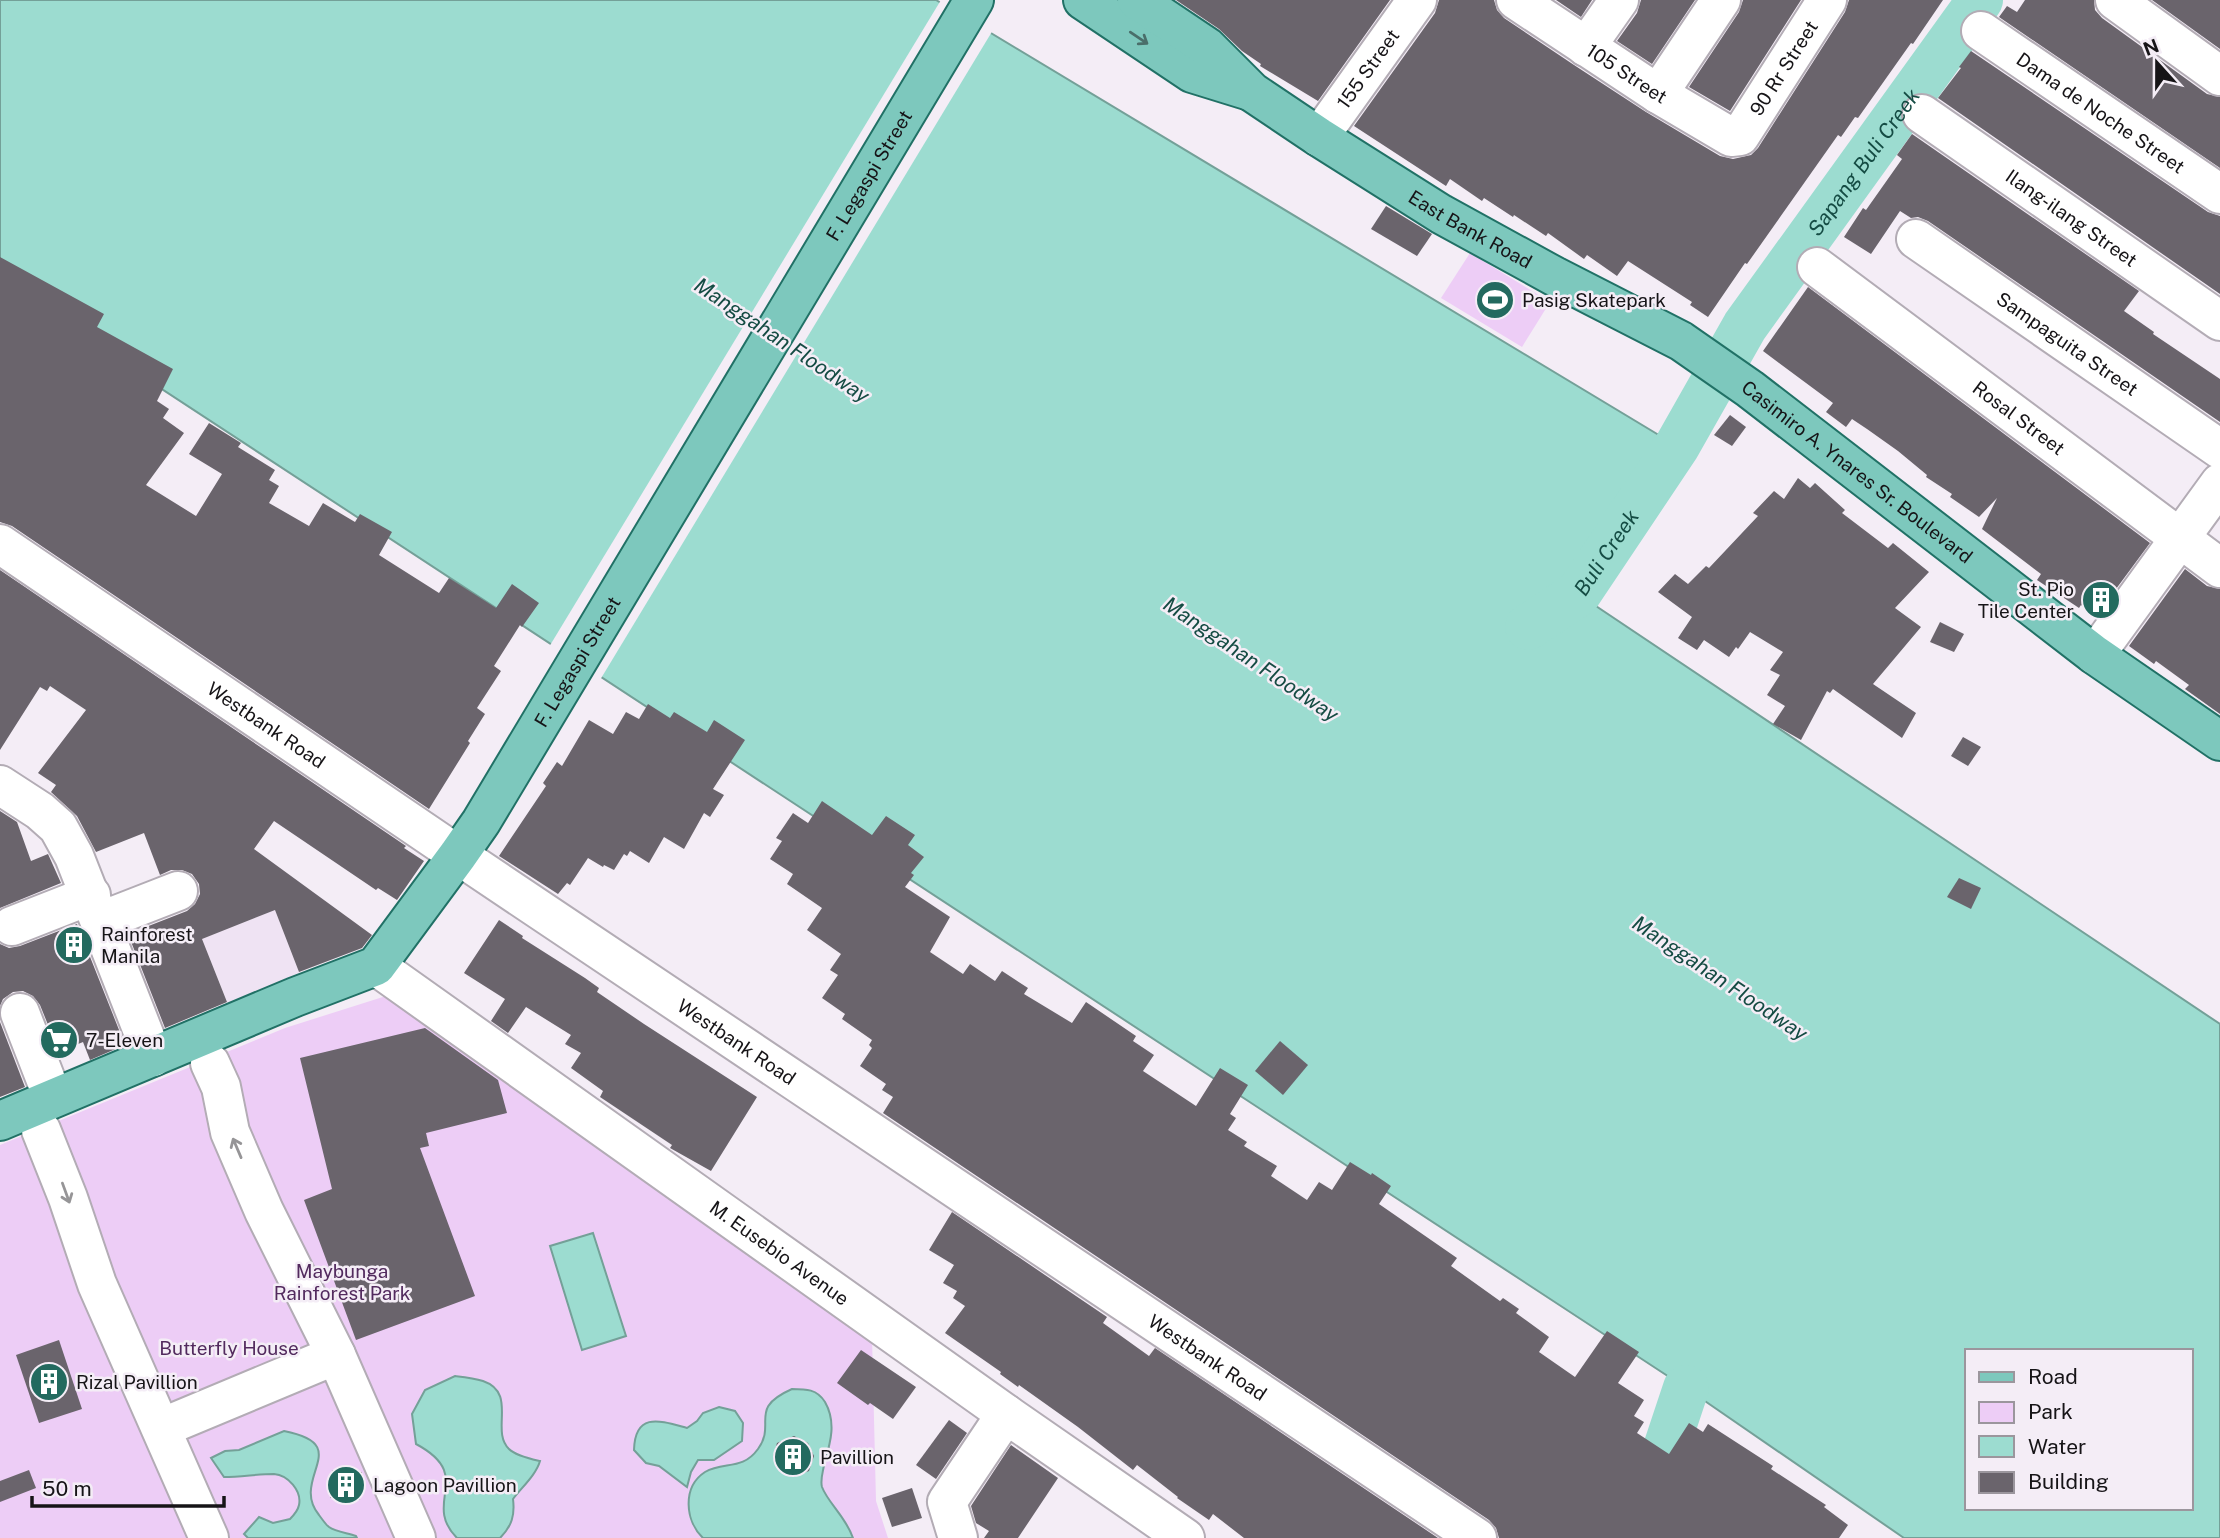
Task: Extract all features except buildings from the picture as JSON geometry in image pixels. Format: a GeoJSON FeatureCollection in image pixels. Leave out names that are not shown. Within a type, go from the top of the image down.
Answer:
{"type":"FeatureCollection","features":[{"type":"Feature","properties":{"kind":"main road","name":"East Bank Road"},"geometry":{"type":"LineString","coordinates":[[1083,0],[1192,73],[1252,92]]}},
{"type":"Feature","properties":{"kind":"main road","name":"East Bank Road"},"geometry":{"type":"LineString","coordinates":[[1137,0],[1207,47],[1252,92],[1441,214],[1697,351]]}},
{"type":"Feature","properties":{"kind":"main road","name":"F. Legaspi Street"},"geometry":{"type":"LineString","coordinates":[[376,966],[458,855],[493,800],[973,3]]}},
{"type":"Feature","properties":{"kind":"main road","name":"Casimiro A. Ynares Sr. Boulevard"},"geometry":{"type":"LineString","coordinates":[[1697,351],[2095,655],[2220,741]]}},
{"type":"Feature","properties":{"kind":"main road"},"geometry":{"type":"LineString","coordinates":[[0,1121],[47,1114],[153,1057],[376,966]]}},
{"type":"Feature","properties":{"kind":"street","name":"155 Street"},"geometry":{"type":"LineString","coordinates":[[1319,137],[1417,0]]}},
{"type":"Feature","properties":{"kind":"street","name":"105 Street"},"geometry":{"type":"LineString","coordinates":[[1516,0],[1658,94],[1731,137],[1740,136]]}},
{"type":"Feature","properties":{"kind":"street"},"geometry":{"type":"LineString","coordinates":[[1586,47],[1619,0]]}},
{"type":"Feature","properties":{"kind":"street"},"geometry":{"type":"LineString","coordinates":[[1658,94],[1721,0]]}},
{"type":"Feature","properties":{"kind":"street","name":"90 Rr Street"},"geometry":{"type":"LineString","coordinates":[[1740,136],[1827,0]]}},
{"type":"Feature","properties":{"kind":"street"},"geometry":{"type":"LineString","coordinates":[[2115,0],[2220,76]]}},
{"type":"Feature","properties":{"kind":"street","name":"Dama de Noche Street"},"geometry":{"type":"LineString","coordinates":[[1980,31],[2220,194]]}},
{"type":"Feature","properties":{"kind":"street","name":"Ilang-ilang Street"},"geometry":{"type":"LineString","coordinates":[[1922,114],[2220,321]]}},
{"type":"Feature","properties":{"kind":"street","name":"Sampaguita Street"},"geometry":{"type":"LineString","coordinates":[[1916,239],[2220,449]]}},
{"type":"Feature","properties":{"kind":"street","name":"Rosal Street"},"geometry":{"type":"LineString","coordinates":[[1817,267],[2220,568]]}},
{"type":"Feature","properties":{"kind":"street"},"geometry":{"type":"LineString","coordinates":[[2095,655],[2220,483]]}},
{"type":"Feature","properties":{"kind":"street","name":"Westbank Road"},"geometry":{"type":"LineString","coordinates":[[0,544],[458,855],[1476,1538]]}},
{"type":"Feature","properties":{"kind":"street"},"geometry":{"type":"LineString","coordinates":[[0,785],[40,811],[58,827],[74,856],[96,908],[153,1057]]}},
{"type":"Feature","properties":{"kind":"street"},"geometry":{"type":"LineString","coordinates":[[12,926],[178,891]]}},
{"type":"Feature","properties":{"kind":"street","name":"M. Eusebio Avenue"},"geometry":{"type":"LineString","coordinates":[[376,966],[1169,1533]]}},
{"type":"Feature","properties":{"kind":"street"},"geometry":{"type":"LineString","coordinates":[[20,1013],[68,1198],[93,1275],[209,1538]]}},
{"type":"Feature","properties":{"kind":"street"},"geometry":{"type":"LineString","coordinates":[[210,1063],[221,1087],[230,1132],[264,1211],[336,1355],[416,1538]]}},
{"type":"Feature","properties":{"kind":"street"},"geometry":{"type":"LineString","coordinates":[[161,1428],[336,1355]]}},
{"type":"Feature","properties":{"kind":"street"},"geometry":{"type":"LineString","coordinates":[[958,1538],[947,1502],[1006,1414]]}},
{"type":"Feature","properties":{"kind":"shaded area"},"geometry":{"type":"Polygon","coordinates":[[[275,910],[300,975],[228,1004],[202,939],[275,910]]]}},
{"type":"Feature","properties":{"kind":"green space","name":"Pasig Skatepark"},"geometry":{"type":"Polygon","coordinates":[[[1470,253],[1550,302],[1522,347],[1441,298],[1470,253]]]}},
{"type":"Feature","properties":{"kind":"green space","name":"Maybunga Rainforest Park"},"geometry":{"type":"Polygon","coordinates":[[[386,996],[872,1337],[876,1501],[888,1538],[0,1538],[0,1145],[285,1028],[386,996]]]}},
{"type":"Feature","properties":{"kind":"water"},"geometry":{"type":"Polygon","coordinates":[[[0,0],[936,0],[1677,446],[1578,594],[2220,1024],[2220,1538],[1904,1538],[1686,1388],[0,283],[0,0]]]}},
{"type":"Feature","properties":{"kind":"water"},"geometry":{"type":"Polygon","coordinates":[[[593,1233],[626,1336],[582,1350],[550,1246],[593,1233]]]}},
{"type":"Feature","properties":{"kind":"water"},"geometry":{"type":"Polygon","coordinates":[[[455,1376],[480,1380],[493,1387],[502,1403],[502,1432],[509,1449],[516,1454],[540,1461],[532,1476],[513,1499],[512,1520],[500,1538],[457,1538],[447,1525],[444,1513],[446,1478],[443,1467],[434,1456],[416,1444],[412,1414],[425,1390],[455,1376]]]}},
{"type":"Feature","properties":{"kind":"water"},"geometry":{"type":"Polygon","coordinates":[[[792,1389],[815,1392],[829,1410],[832,1426],[821,1484],[853,1538],[703,1538],[692,1523],[690,1514],[692,1486],[705,1472],[739,1463],[752,1456],[763,1440],[766,1410],[770,1403],[792,1389]]]}},
{"type":"Feature","properties":{"kind":"water"},"geometry":{"type":"Polygon","coordinates":[[[719,1407],[735,1411],[743,1423],[742,1441],[714,1460],[698,1460],[687,1487],[659,1466],[646,1463],[634,1450],[635,1438],[644,1424],[659,1422],[687,1428],[703,1413],[719,1407]]]}},
{"type":"Feature","properties":{"kind":"water"},"geometry":{"type":"Polygon","coordinates":[[[284,1431],[305,1437],[316,1445],[319,1454],[311,1488],[312,1501],[329,1527],[357,1538],[248,1538],[244,1534],[259,1517],[273,1523],[290,1519],[298,1507],[296,1489],[284,1477],[274,1474],[224,1477],[211,1458],[225,1451],[239,1450],[284,1431]]]}},
{"type":"Feature","properties":{"kind":"pier"},"geometry":{"type":"Polygon","coordinates":[[[941,0],[993,30],[600,680],[549,647],[941,0]]]}},
{"type":"Feature","properties":{"kind":"waterway","name":"Sapang Buli Creek"},"geometry":{"type":"LineString","coordinates":[[1528,627],[1578,594],[1677,446],[1745,326],[1980,0]]}},
{"type":"Feature","properties":{"kind":"waterway"},"geometry":{"type":"LineString","coordinates":[[1633,1538],[1647,1515],[1655,1520],[1677,1486],[1659,1469],[1686,1388]]}},
{"type":"Feature","properties":{"kind":"place","name":"Pasig Skatepark"},"geometry":{"type":"Point","coordinates":[1495,300]}},
{"type":"Feature","properties":{"kind":"place","name":"St. Pio Tile Center"},"geometry":{"type":"Point","coordinates":[2101,600]}},
{"type":"Feature","properties":{"kind":"place","name":"Rainforest Manila"},"geometry":{"type":"Point","coordinates":[74,945]}},
{"type":"Feature","properties":{"kind":"place","name":"7-Eleven"},"geometry":{"type":"Point","coordinates":[59,1040]}},
{"type":"Feature","properties":{"kind":"place","name":"Rizal Pavillion"},"geometry":{"type":"Point","coordinates":[49,1382]}},
{"type":"Feature","properties":{"kind":"place","name":"Pavillion"},"geometry":{"type":"Point","coordinates":[793,1457]}},
{"type":"Feature","properties":{"kind":"place","name":"Lagoon Pavillion"},"geometry":{"type":"Point","coordinates":[346,1485]}},
{"type":"Feature","properties":{"kind":"water label","name":"Manggahan Floodway"},"geometry":{"type":"Point","coordinates":[782,340]}},
{"type":"Feature","properties":{"kind":"water label","name":"Buli Creek"},"geometry":{"type":"Point","coordinates":[1605,551]}},
{"type":"Feature","properties":{"kind":"water label","name":"Manggahan Floodway"},"geometry":{"type":"Point","coordinates":[1251,659]}},
{"type":"Feature","properties":{"kind":"water label","name":"Manggahan Floodway"},"geometry":{"type":"Point","coordinates":[1720,978]}},
{"type":"Feature","properties":{"kind":"park label","name":"Butterfly House"},"geometry":{"type":"Point","coordinates":[229,1348]}}]}
